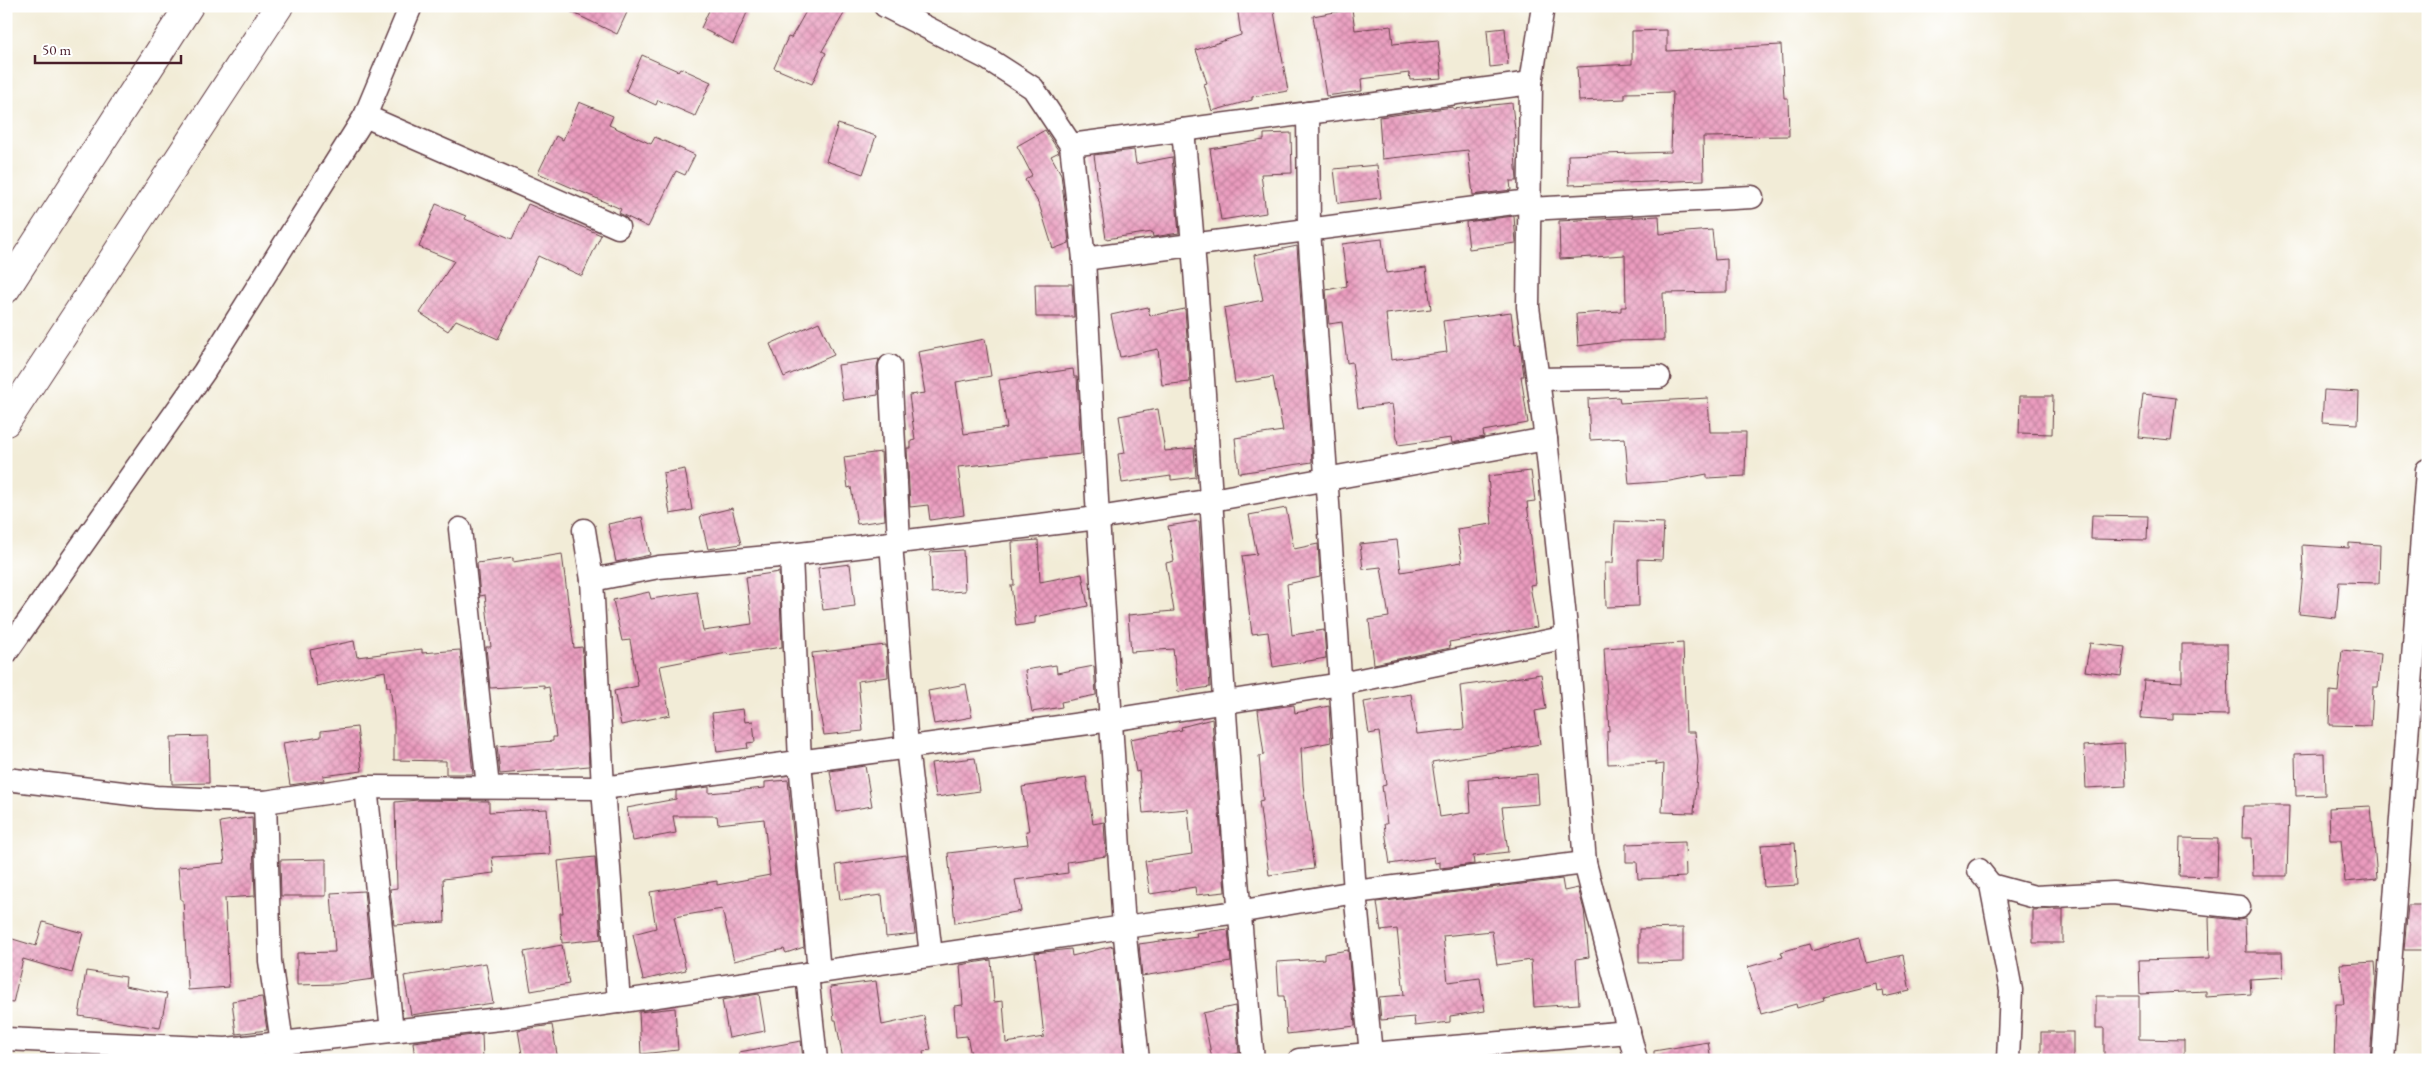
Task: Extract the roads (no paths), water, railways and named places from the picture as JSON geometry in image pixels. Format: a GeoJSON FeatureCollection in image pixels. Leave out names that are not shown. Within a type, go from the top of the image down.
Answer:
{"type":"FeatureCollection","features":[{"type":"Feature","properties":{"kind":"highway"},"geometry":{"type":"LineString","coordinates":[[6,289],[190,6]]}},
{"type":"Feature","properties":{"kind":"highway"},"geometry":{"type":"LineString","coordinates":[[6,422],[279,6]]}},
{"type":"Feature","properties":{"kind":"street"},"geometry":{"type":"LineString","coordinates":[[6,653],[204,372],[365,116],[411,6]]}},
{"type":"Feature","properties":{"kind":"street"},"geometry":{"type":"LineString","coordinates":[[885,6],[988,59],[1033,88],[1071,145],[1084,258],[1098,518],[1124,927],[1138,1060]]}},
{"type":"Feature","properties":{"kind":"street"},"geometry":{"type":"LineString","coordinates":[[1543,6],[1531,82],[1528,307],[1546,439],[1567,637],[1585,863],[1636,1060]]}},
{"type":"Feature","properties":{"kind":"street"},"geometry":{"type":"LineString","coordinates":[[1071,145],[1531,82]]}},
{"type":"Feature","properties":{"kind":"street"},"geometry":{"type":"LineString","coordinates":[[1308,113],[1309,230],[1355,892],[1371,1054]]}},
{"type":"Feature","properties":{"kind":"street"},"geometry":{"type":"LineString","coordinates":[[365,116],[618,228]]}},
{"type":"Feature","properties":{"kind":"street"},"geometry":{"type":"LineString","coordinates":[[1183,130],[1194,244],[1238,912],[1253,1060]]}},
{"type":"Feature","properties":{"kind":"street"},"geometry":{"type":"LineString","coordinates":[[1084,258],[1529,205],[1752,197]]}},
{"type":"Feature","properties":{"kind":"street"},"geometry":{"type":"LineString","coordinates":[[890,366],[895,543],[907,747],[931,956]]}},
{"type":"Feature","properties":{"kind":"street"},"geometry":{"type":"LineString","coordinates":[[1538,379],[1659,377]]}},
{"type":"Feature","properties":{"kind":"street"},"geometry":{"type":"LineString","coordinates":[[592,580],[659,567],[791,555],[1098,518],[1212,500],[1546,439]]}},
{"type":"Feature","properties":{"kind":"street"},"geometry":{"type":"LineString","coordinates":[[2383,1060],[2427,470]]}},
{"type":"Feature","properties":{"kind":"street"},"geometry":{"type":"LineString","coordinates":[[460,529],[488,788]]}},
{"type":"Feature","properties":{"kind":"street"},"geometry":{"type":"LineString","coordinates":[[584,530],[592,580],[603,788],[619,1002]]}},
{"type":"Feature","properties":{"kind":"street"},"geometry":{"type":"LineString","coordinates":[[791,555],[816,1060]]}},
{"type":"Feature","properties":{"kind":"street"},"geometry":{"type":"LineString","coordinates":[[6,779],[156,798],[265,802],[366,787],[603,788],[1111,720],[1341,684],[1567,637]]}},
{"type":"Feature","properties":{"kind":"street"},"geometry":{"type":"LineString","coordinates":[[366,787],[392,1031]]}},
{"type":"Feature","properties":{"kind":"street"},"geometry":{"type":"LineString","coordinates":[[265,802],[270,961],[282,1051]]}},
{"type":"Feature","properties":{"kind":"street"},"geometry":{"type":"LineString","coordinates":[[6,1039],[282,1051],[392,1031],[509,1018],[1124,927],[1238,912],[1355,892],[1585,863]]}},
{"type":"Feature","properties":{"kind":"street"},"geometry":{"type":"LineString","coordinates":[[2008,1060],[2011,990],[1985,878],[2035,897],[2113,892],[2239,908]]}},
{"type":"Feature","properties":{"kind":"street"},"geometry":{"type":"LineString","coordinates":[[1299,1060],[1629,1032]]}}]}
